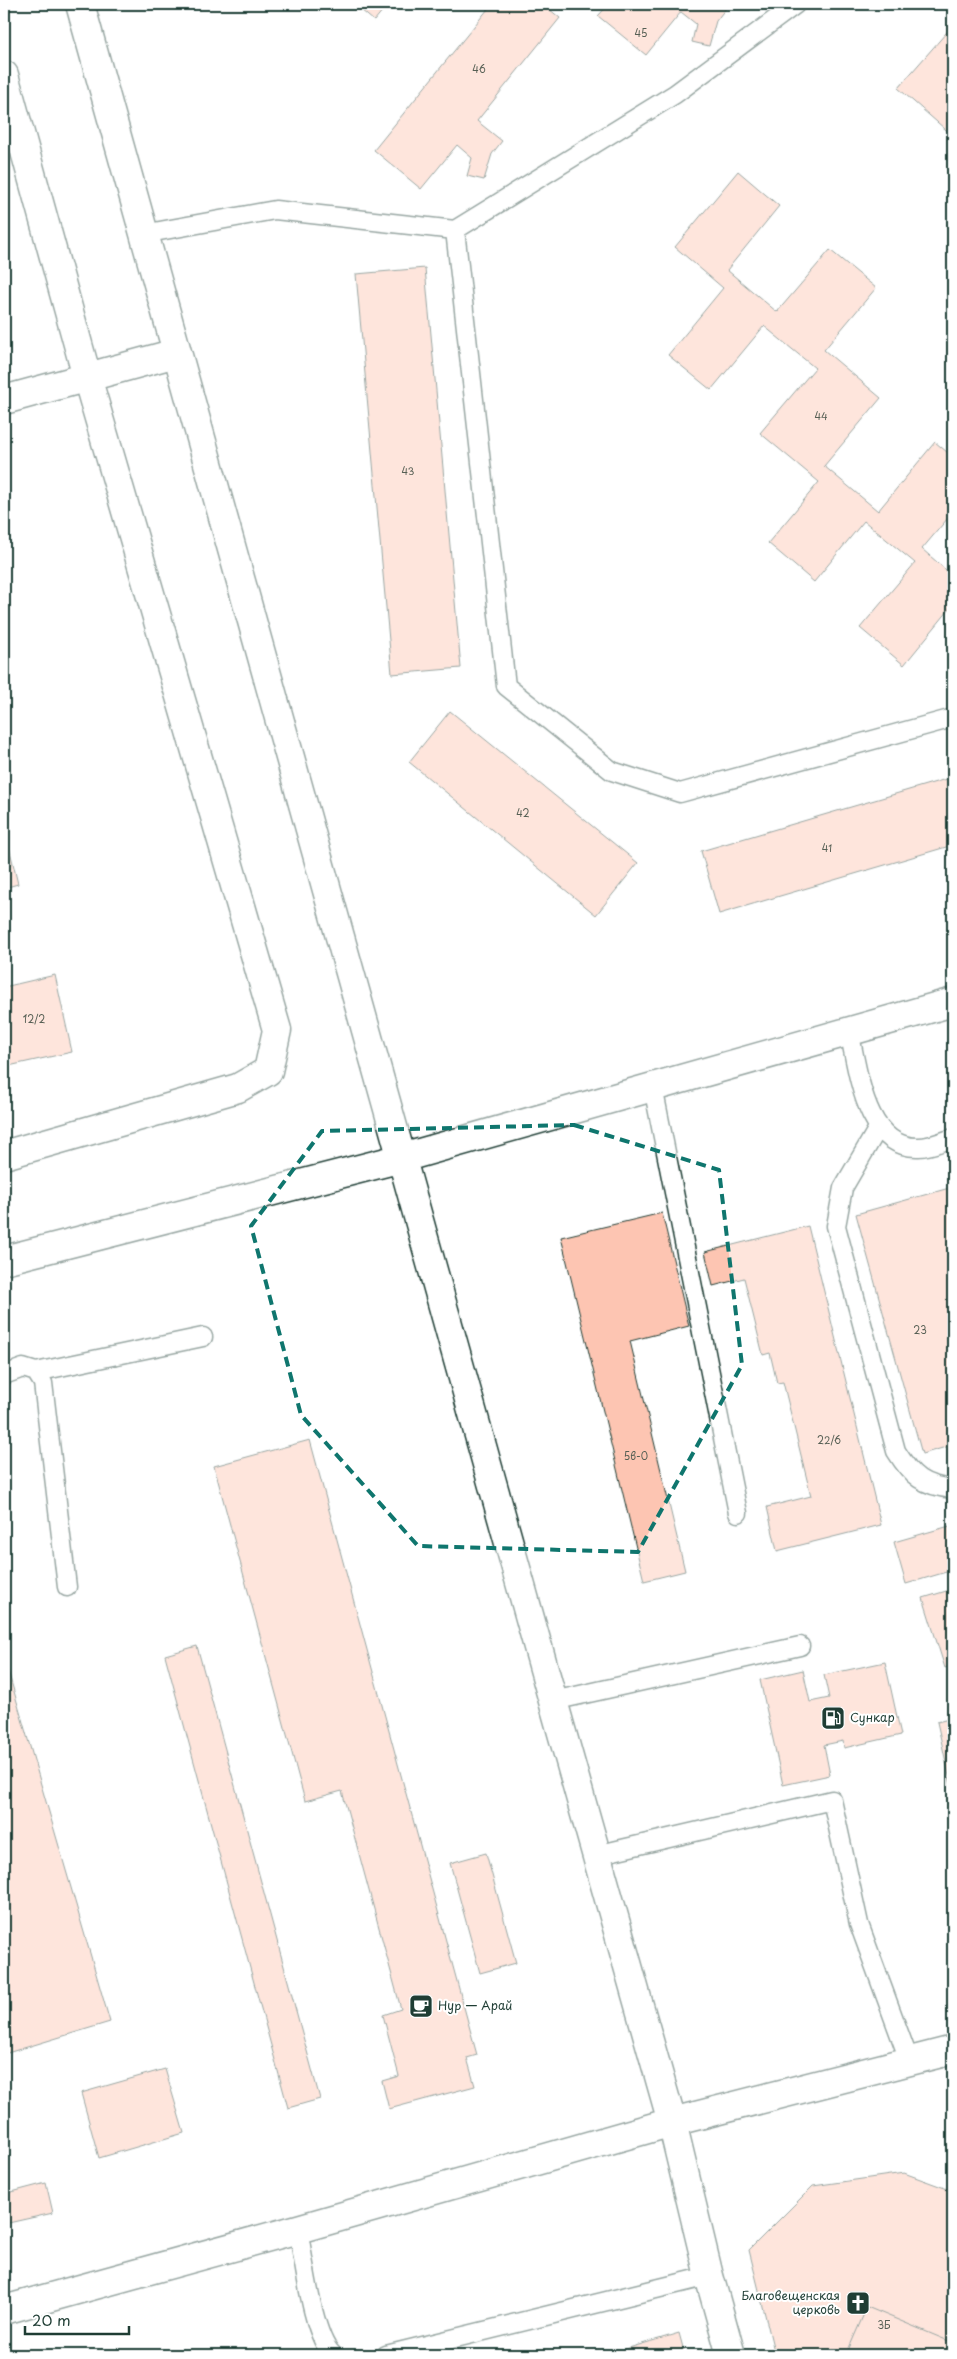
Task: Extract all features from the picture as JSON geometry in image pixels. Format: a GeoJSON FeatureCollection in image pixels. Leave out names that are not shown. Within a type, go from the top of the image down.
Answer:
{"type":"FeatureCollection","features":[{"type":"Feature","properties":{"kind":"street"},"geometry":{"type":"LineString","coordinates":[[80,4],[672,2122],[709,2276],[731,2355]]}},
{"type":"Feature","properties":{"kind":"street"},"geometry":{"type":"LineString","coordinates":[[4,75],[87,377],[277,1030],[268,1071],[238,1088],[4,1155]]}},
{"type":"Feature","properties":{"kind":"street"},"geometry":{"type":"LineString","coordinates":[[4,400],[176,353]]}},
{"type":"Feature","properties":{"kind":"street"},"geometry":{"type":"LineString","coordinates":[[4,1260],[402,1158],[953,1002]]}},
{"type":"Feature","properties":{"kind":"street"},"geometry":{"type":"LineString","coordinates":[[4,2310],[298,2230],[672,2122],[953,2050]]}},
{"type":"Feature","properties":{"kind":"lane"},"geometry":{"type":"LineString","coordinates":[[143,234],[275,210],[455,230],[675,94],[796,4]]}},
{"type":"Feature","properties":{"kind":"lane"},"geometry":{"type":"LineString","coordinates":[[455,230],[506,686],[612,771],[680,793],[953,718]]}},
{"type":"Feature","properties":{"kind":"lane"},"geometry":{"type":"LineString","coordinates":[[849,1031],[866,1105],[878,1128],[888,1136],[908,1146],[920,1147],[953,1138]]}},
{"type":"Feature","properties":{"kind":"lane"},"geometry":{"type":"LineString","coordinates":[[653,1087],[738,1513]]}},
{"type":"Feature","properties":{"kind":"lane"},"geometry":{"type":"LineString","coordinates":[[878,1128],[843,1188],[836,1226],[896,1451],[906,1468],[924,1483],[953,1490]]}},
{"type":"Feature","properties":{"kind":"lane"},"geometry":{"type":"LineString","coordinates":[[4,1375],[23,1368],[36,1372],[203,1337]]}},
{"type":"Feature","properties":{"kind":"lane"},"geometry":{"type":"LineString","coordinates":[[36,1372],[43,1384],[67,1587]]}},
{"type":"Feature","properties":{"kind":"lane"},"geometry":{"type":"LineString","coordinates":[[553,1701],[800,1646]]}},
{"type":"Feature","properties":{"kind":"lane"},"geometry":{"type":"LineString","coordinates":[[596,1855],[832,1800],[859,1924],[909,2060]]}},
{"type":"Feature","properties":{"kind":"lane"},"geometry":{"type":"LineString","coordinates":[[298,2230],[315,2319],[326,2349],[333,2355]]}},
{"type":"Feature","properties":{"kind":"lane"},"geometry":{"type":"LineString","coordinates":[[386,2355],[709,2276]]}},
{"type":"Feature","properties":{"kind":"highlighted area"},"geometry":{"type":"Polygon","coordinates":[[[574,1125],[719,1170],[742,1365],[638,1552],[418,1546],[301,1415],[251,1226],[322,1131],[574,1125]]]}},
{"type":"Feature","properties":{"kind":"building"},"geometry":{"type":"Polygon","coordinates":[[[354,4],[388,4],[374,21],[354,4]]]}},
{"type":"Feature","properties":{"kind":"building"},"geometry":{"type":"Polygon","coordinates":[[[492,4],[543,4],[560,18],[477,121],[502,141],[492,154],[484,180],[467,176],[472,158],[457,145],[421,189],[374,150],[492,4]]]}},
{"type":"Feature","properties":{"kind":"building"},"geometry":{"type":"Polygon","coordinates":[[[609,4],[722,4],[726,8],[716,21],[709,46],[692,42],[696,24],[681,12],[646,55],[598,16],[609,4]]]}},
{"type":"Feature","properties":{"kind":"building"},"geometry":{"type":"Polygon","coordinates":[[[953,25],[953,136],[898,88],[953,25]]]}},
{"type":"Feature","properties":{"kind":"building"},"geometry":{"type":"Polygon","coordinates":[[[738,171],[779,206],[727,270],[777,312],[830,250],[876,288],[824,350],[881,398],[824,466],[878,511],[935,442],[953,457],[953,512],[922,549],[953,576],[953,605],[904,665],[860,628],[915,563],[864,521],[814,582],[768,543],[819,482],[760,433],[815,368],[764,326],[711,390],[668,355],[723,288],[675,247],[738,171]]]}},
{"type":"Feature","properties":{"kind":"building"},"geometry":{"type":"Polygon","coordinates":[[[425,268],[461,668],[392,674],[356,274],[425,268]]]}},
{"type":"Feature","properties":{"kind":"building"},"geometry":{"type":"Polygon","coordinates":[[[450,711],[638,863],[596,915],[409,762],[450,711]]]}},
{"type":"Feature","properties":{"kind":"building"},"geometry":{"type":"Polygon","coordinates":[[[953,777],[953,845],[719,914],[701,851],[953,777]]]}},
{"type":"Feature","properties":{"kind":"building"},"geometry":{"type":"Polygon","coordinates":[[[4,826],[18,884],[4,888],[4,826]]]}},
{"type":"Feature","properties":{"kind":"building"},"geometry":{"type":"Polygon","coordinates":[[[55,975],[72,1052],[4,1067],[4,987],[55,975]]]}},
{"type":"Feature","properties":{"kind":"building"},"geometry":{"type":"Polygon","coordinates":[[[953,1187],[953,1445],[922,1454],[856,1214],[953,1187]]]}},
{"type":"Feature","properties":{"kind":"building"},"geometry":{"type":"Polygon","coordinates":[[[662,1213],[689,1326],[630,1341],[685,1571],[644,1581],[561,1237],[662,1213]]]}},
{"type":"Feature","properties":{"kind":"building"},"geometry":{"type":"Polygon","coordinates":[[[808,1226],[881,1525],[777,1551],[767,1507],[811,1496],[783,1382],[777,1383],[770,1353],[763,1355],[744,1278],[713,1286],[705,1252],[808,1226]]]}},
{"type":"Feature","properties":{"kind":"building"},"geometry":{"type":"Polygon","coordinates":[[[310,1440],[477,2055],[467,2058],[475,2086],[389,2109],[382,2081],[399,2076],[383,2015],[401,2009],[342,1791],[305,1801],[214,1466],[310,1440]]]}},
{"type":"Feature","properties":{"kind":"building"},"geometry":{"type":"Polygon","coordinates":[[[953,1525],[953,1570],[906,1584],[894,1542],[953,1525]]]}},
{"type":"Feature","properties":{"kind":"building"},"geometry":{"type":"Polygon","coordinates":[[[953,1589],[953,1665],[945,1668],[923,1598],[953,1589]]]}},
{"type":"Feature","properties":{"kind":"building"},"geometry":{"type":"Polygon","coordinates":[[[197,1646],[320,2099],[288,2108],[165,1655],[197,1646]]]}},
{"type":"Feature","properties":{"kind":"building"},"geometry":{"type":"Polygon","coordinates":[[[4,1657],[110,2022],[4,2054],[4,1657]]]}},
{"type":"Feature","properties":{"kind":"building","name":"Сункар"},"geometry":{"type":"Polygon","coordinates":[[[885,1662],[901,1735],[844,1748],[843,1741],[824,1745],[830,1775],[783,1785],[760,1680],[803,1670],[810,1702],[829,1698],[824,1675],[885,1662]]]}},
{"type":"Feature","properties":{"kind":"building"},"geometry":{"type":"Polygon","coordinates":[[[953,1718],[953,1794],[937,1722],[953,1718]]]}},
{"type":"Feature","properties":{"kind":"building"},"geometry":{"type":"Polygon","coordinates":[[[486,1853],[516,1963],[480,1973],[450,1863],[486,1853]]]}},
{"type":"Feature","properties":{"kind":"building"},"geometry":{"type":"Polygon","coordinates":[[[165,2069],[184,2133],[99,2158],[81,2093],[165,2069]]]}},
{"type":"Feature","properties":{"kind":"building","name":"Благовещенская церковь"},"geometry":{"type":"Polygon","coordinates":[[[904,2173],[953,2191],[953,2355],[775,2355],[749,2250],[813,2186],[904,2173]]]}},
{"type":"Feature","properties":{"kind":"building"},"geometry":{"type":"Polygon","coordinates":[[[46,2183],[53,2213],[4,2224],[4,2194],[46,2183]]]}},
{"type":"Feature","properties":{"kind":"building"},"geometry":{"type":"Polygon","coordinates":[[[867,2307],[951,2342],[946,2355],[846,2355],[867,2307]]]}},
{"type":"Feature","properties":{"kind":"building"},"geometry":{"type":"Polygon","coordinates":[[[679,2333],[685,2355],[605,2355],[679,2333]]]}},
{"type":"Feature","properties":{"kind":"place","name":"Сункар"},"geometry":{"type":"Point","coordinates":[833,1718]}},
{"type":"Feature","properties":{"kind":"place","name":"Нур — Арай"},"geometry":{"type":"Point","coordinates":[421,2006]}},
{"type":"Feature","properties":{"kind":"place","name":"Благовещенская церковь"},"geometry":{"type":"Point","coordinates":[858,2303]}}]}
